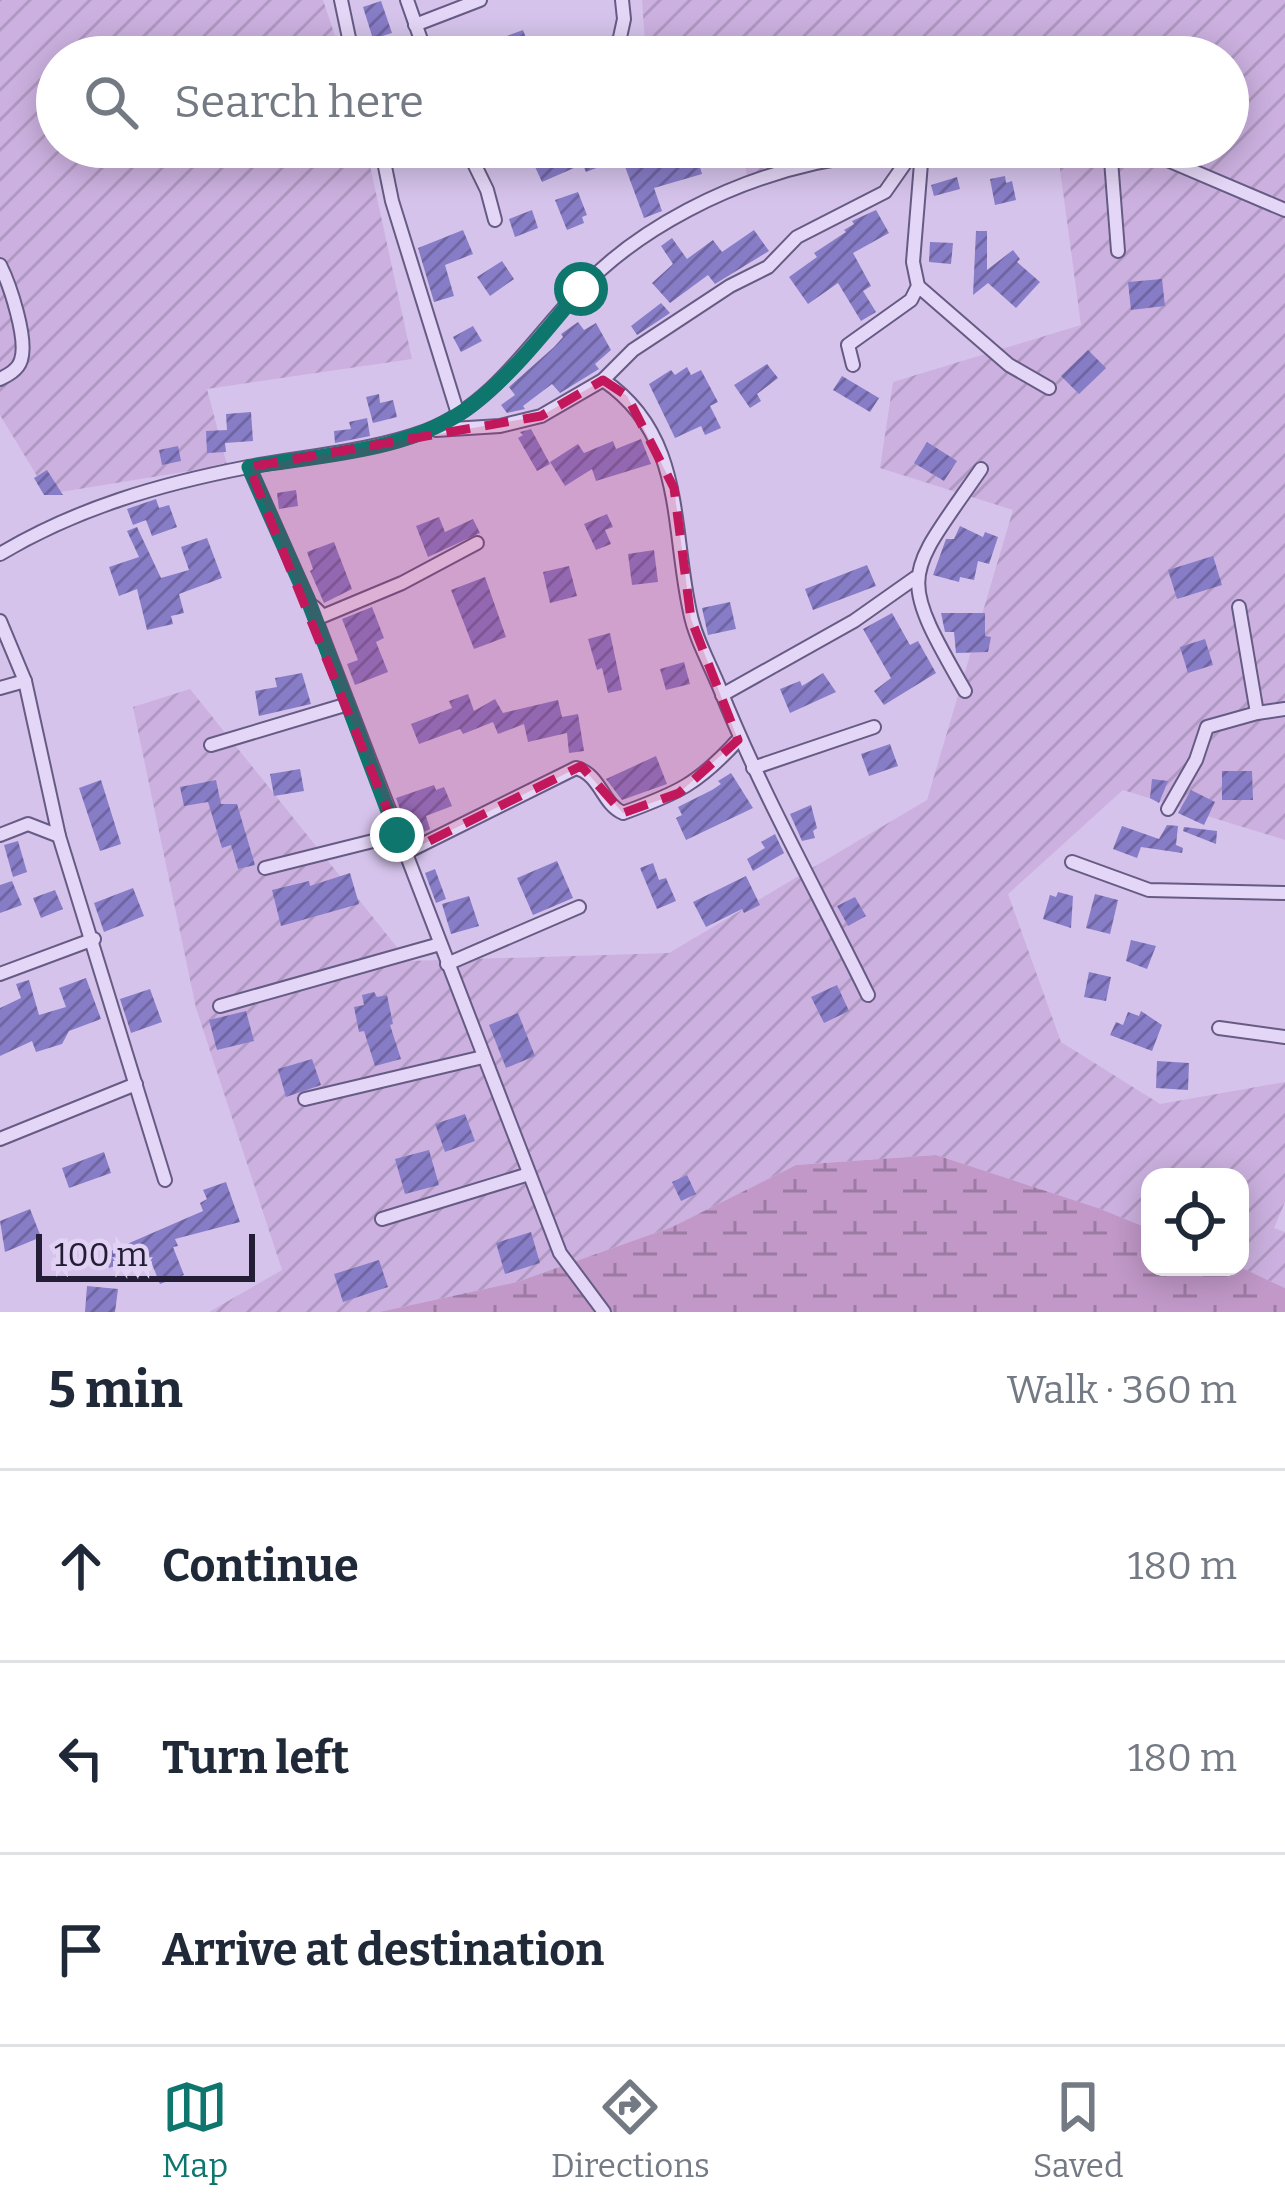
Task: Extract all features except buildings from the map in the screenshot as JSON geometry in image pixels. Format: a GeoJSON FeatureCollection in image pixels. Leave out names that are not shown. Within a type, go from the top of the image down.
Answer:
{"type":"FeatureCollection","features":[{"type":"Feature","properties":{"kind":"street"},"geometry":{"type":"LineString","coordinates":[[341,0],[348,36]]}},
{"type":"Feature","properties":{"kind":"street"},"geometry":{"type":"LineString","coordinates":[[407,0],[419,36]]}},
{"type":"Feature","properties":{"kind":"street"},"geometry":{"type":"LineString","coordinates":[[415,25],[480,0]]}},
{"type":"Feature","properties":{"kind":"street"},"geometry":{"type":"LineString","coordinates":[[621,36],[622,0]]}},
{"type":"Feature","properties":{"kind":"street"},"geometry":{"type":"LineString","coordinates":[[385,168],[458,414]]}},
{"type":"Feature","properties":{"kind":"street"},"geometry":{"type":"LineString","coordinates":[[477,168],[495,220]]}},
{"type":"Feature","properties":{"kind":"street"},"geometry":{"type":"LineString","coordinates":[[2,548],[50,524],[142,490],[377,446],[428,430],[458,414],[516,365],[581,289],[646,234],[768,176],[798,168]]}},
{"type":"Feature","properties":{"kind":"street"},"geometry":{"type":"LineString","coordinates":[[428,430],[500,426],[542,416],[603,380],[633,350],[672,323],[769,267],[797,237],[885,191],[905,168]]}},
{"type":"Feature","properties":{"kind":"street"},"geometry":{"type":"LineString","coordinates":[[853,364],[848,345],[911,300],[918,286],[914,262],[917,168]]}},
{"type":"Feature","properties":{"kind":"street"},"geometry":{"type":"LineString","coordinates":[[1114,168],[1118,251]]}},
{"type":"Feature","properties":{"kind":"street"},"geometry":{"type":"LineString","coordinates":[[1189,168],[1284,208]]}},
{"type":"Feature","properties":{"kind":"street"},"geometry":{"type":"LineString","coordinates":[[0,265],[15,294],[23,356],[16,369],[0,379]]}},
{"type":"Feature","properties":{"kind":"street"},"geometry":{"type":"LineString","coordinates":[[918,286],[1010,365],[1048,388]]}},
{"type":"Feature","properties":{"kind":"street"},"geometry":{"type":"LineString","coordinates":[[603,380],[627,396],[659,447],[674,488],[691,619],[738,740],[868,995]]}},
{"type":"Feature","properties":{"kind":"street"},"geometry":{"type":"LineString","coordinates":[[249,467],[309,602],[560,1253],[604,1312]]}},
{"type":"Feature","properties":{"kind":"street"},"geometry":{"type":"LineString","coordinates":[[965,691],[929,628],[915,578],[927,548],[981,470]]}},
{"type":"Feature","properties":{"kind":"street"},"geometry":{"type":"LineString","coordinates":[[309,602],[323,616],[402,583],[477,543]]}},
{"type":"Feature","properties":{"kind":"street"},"geometry":{"type":"LineString","coordinates":[[722,695],[854,621],[915,578]]}},
{"type":"Feature","properties":{"kind":"street"},"geometry":{"type":"LineString","coordinates":[[1239,608],[1257,713]]}},
{"type":"Feature","properties":{"kind":"street"},"geometry":{"type":"LineString","coordinates":[[0,621],[25,681],[59,836],[165,1180]]}},
{"type":"Feature","properties":{"kind":"street"},"geometry":{"type":"LineString","coordinates":[[0,688],[25,681]]}},
{"type":"Feature","properties":{"kind":"street"},"geometry":{"type":"LineString","coordinates":[[212,745],[348,704]]}},
{"type":"Feature","properties":{"kind":"street"},"geometry":{"type":"LineString","coordinates":[[1168,809],[1208,728],[1272,708],[1285,709]]}},
{"type":"Feature","properties":{"kind":"street"},"geometry":{"type":"LineString","coordinates":[[753,768],[874,728]]}},
{"type":"Feature","properties":{"kind":"street"},"geometry":{"type":"LineString","coordinates":[[399,840],[411,850],[576,768],[588,772],[614,810],[623,813],[679,793],[709,772],[738,740]]}},
{"type":"Feature","properties":{"kind":"street"},"geometry":{"type":"LineString","coordinates":[[0,836],[28,824],[59,836]]}},
{"type":"Feature","properties":{"kind":"street"},"geometry":{"type":"LineString","coordinates":[[265,868],[399,840]]}},
{"type":"Feature","properties":{"kind":"street"},"geometry":{"type":"LineString","coordinates":[[1072,862],[1149,890],[1285,893]]}},
{"type":"Feature","properties":{"kind":"street"},"geometry":{"type":"LineString","coordinates":[[447,964],[579,907]]}},
{"type":"Feature","properties":{"kind":"street"},"geometry":{"type":"LineString","coordinates":[[0,974],[94,939]]}},
{"type":"Feature","properties":{"kind":"street"},"geometry":{"type":"LineString","coordinates":[[220,1006],[440,944]]}},
{"type":"Feature","properties":{"kind":"street"},"geometry":{"type":"LineString","coordinates":[[1219,1028],[1285,1037]]}},
{"type":"Feature","properties":{"kind":"street"},"geometry":{"type":"LineString","coordinates":[[305,1099],[484,1057]]}},
{"type":"Feature","properties":{"kind":"street"},"geometry":{"type":"LineString","coordinates":[[0,1138],[136,1084]]}},
{"type":"Feature","properties":{"kind":"street"},"geometry":{"type":"LineString","coordinates":[[382,1220],[529,1174]]}},
{"type":"Feature","properties":{"kind":"highlighted area"},"geometry":{"type":"Polygon","coordinates":[[[603,380],[627,396],[674,488],[691,619],[738,740],[679,793],[623,813],[581,766],[411,850],[401,844],[249,467],[541,416],[603,380]]]}},
{"type":"Feature","properties":{"kind":"shaded area"},"geometry":{"type":"Polygon","coordinates":[[[0,0],[323,0],[335,36],[36,36],[36,168],[371,168],[412,359],[207,389],[227,465],[48,494],[0,415],[0,0]]]}},
{"type":"Feature","properties":{"kind":"shaded area"},"geometry":{"type":"Polygon","coordinates":[[[642,0],[1285,0],[1285,840],[1123,790],[1008,894],[1061,1042],[1160,1104],[1285,1082],[1285,1202],[1274,1228],[1285,1232],[1285,1288],[1249,1271],[1249,1168],[1141,1168],[1141,1225],[936,1155],[796,1165],[672,1227],[517,1282],[379,1312],[209,1312],[282,1270],[196,1008],[133,707],[190,689],[408,961],[669,953],[927,800],[1013,510],[880,468],[893,382],[1081,325],[1060,168],[1249,168],[1249,36],[645,36],[642,0]]]}},
{"type":"Feature","properties":{"kind":"shaded area"},"geometry":{"type":"Polygon","coordinates":[[[745,168],[811,168],[749,185],[745,168]]]}},
{"type":"Feature","properties":{"kind":"green space"},"geometry":{"type":"Polygon","coordinates":[[[936,1155],[1141,1225],[1141,1276],[1249,1276],[1249,1271],[1285,1288],[1285,1312],[379,1312],[517,1282],[672,1227],[796,1165],[936,1155]]]}},
{"type":"Feature","properties":{"kind":"route"},"geometry":{"type":"LineString","coordinates":[[397,835],[309,602],[249,467],[377,446],[449,420],[516,365],[581,289]]}}]}
